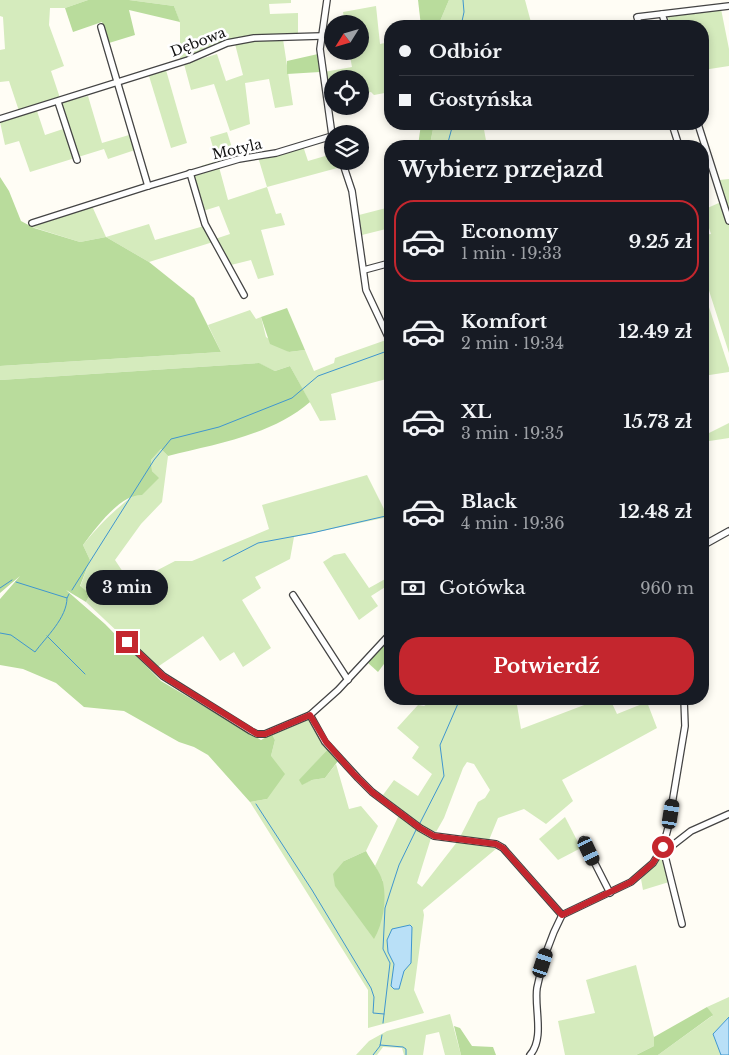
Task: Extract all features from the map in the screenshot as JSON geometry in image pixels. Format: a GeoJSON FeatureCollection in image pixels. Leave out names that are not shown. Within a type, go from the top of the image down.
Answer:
{"type":"FeatureCollection","features":[{"type":"Feature","properties":{"kind":"street","name":"Motyla"},"geometry":{"type":"LineString","coordinates":[[327,0],[321,36],[320,60],[330,125]]}},
{"type":"Feature","properties":{"kind":"street"},"geometry":{"type":"LineString","coordinates":[[638,20],[637,17],[729,6]]}},
{"type":"Feature","properties":{"kind":"street"},"geometry":{"type":"LineString","coordinates":[[662,14],[664,20]]}},
{"type":"Feature","properties":{"kind":"street"},"geometry":{"type":"LineString","coordinates":[[100,27],[148,186]]}},
{"type":"Feature","properties":{"kind":"street","name":"Dębowa"},"geometry":{"type":"LineString","coordinates":[[0,119],[188,60],[227,43],[244,39],[321,36]]}},
{"type":"Feature","properties":{"kind":"street"},"geometry":{"type":"LineString","coordinates":[[58,102],[77,160]]}},
{"type":"Feature","properties":{"kind":"street","name":"Motyla"},"geometry":{"type":"LineString","coordinates":[[32,223],[190,173],[239,159],[276,153],[324,138]]}},
{"type":"Feature","properties":{"kind":"street"},"geometry":{"type":"LineString","coordinates":[[709,158],[729,221]]}},
{"type":"Feature","properties":{"kind":"street"},"geometry":{"type":"LineString","coordinates":[[345,170],[352,191],[366,290],[384,328]]}},
{"type":"Feature","properties":{"kind":"street"},"geometry":{"type":"LineString","coordinates":[[190,173],[205,224],[244,296]]}},
{"type":"Feature","properties":{"kind":"street"},"geometry":{"type":"LineString","coordinates":[[364,270],[384,265]]}},
{"type":"Feature","properties":{"kind":"street"},"geometry":{"type":"LineString","coordinates":[[709,542],[729,531]]}},
{"type":"Feature","properties":{"kind":"street"},"geometry":{"type":"LineString","coordinates":[[293,595],[348,680]]}},
{"type":"Feature","properties":{"kind":"street"},"geometry":{"type":"LineString","coordinates":[[127,642],[163,676],[257,734],[265,734],[310,715],[348,680],[384,641]]}},
{"type":"Feature","properties":{"kind":"street"},"geometry":{"type":"LineString","coordinates":[[530,1055],[536,1044],[538,985],[551,940],[562,915],[631,882],[643,874],[661,850],[668,828],[685,726],[684,705]]}},
{"type":"Feature","properties":{"kind":"street"},"geometry":{"type":"LineString","coordinates":[[310,715],[326,742],[372,792],[420,828],[434,836],[496,844],[503,848],[562,915]]}},
{"type":"Feature","properties":{"kind":"street"},"geometry":{"type":"LineString","coordinates":[[661,850],[673,845],[691,831],[729,814]]}},
{"type":"Feature","properties":{"kind":"street"},"geometry":{"type":"LineString","coordinates":[[583,840],[610,893]]}},
{"type":"Feature","properties":{"kind":"street"},"geometry":{"type":"LineString","coordinates":[[661,850],[666,856],[682,924]]}},
{"type":"Feature","properties":{"kind":"green space"},"geometry":{"type":"Polygon","coordinates":[[[0,0],[88,0],[65,8],[50,8],[49,25],[64,66],[51,71],[60,98],[19,111],[9,81],[0,82],[0,50],[5,49],[3,17],[0,16],[0,0]]]}},
{"type":"Feature","properties":{"kind":"green space"},"geometry":{"type":"Polygon","coordinates":[[[88,0],[129,0],[174,6],[180,22],[129,10],[135,35],[109,43],[102,22],[73,32],[65,8],[88,0]]]}},
{"type":"Feature","properties":{"kind":"green space"},"geometry":{"type":"Polygon","coordinates":[[[129,0],[291,0],[291,3],[269,4],[270,14],[298,13],[298,34],[243,36],[222,42],[180,61],[180,23],[174,6],[129,0]]]}},
{"type":"Feature","properties":{"kind":"green space"},"geometry":{"type":"Polygon","coordinates":[[[418,0],[449,0],[441,20],[420,20],[418,0]]]}},
{"type":"Feature","properties":{"kind":"green space"},"geometry":{"type":"Polygon","coordinates":[[[449,0],[525,0],[530,20],[441,20],[449,0]]]}},
{"type":"Feature","properties":{"kind":"green space"},"geometry":{"type":"Polygon","coordinates":[[[376,6],[380,44],[384,43],[384,93],[374,95],[369,92],[369,70],[335,70],[352,67],[351,60],[369,60],[369,15],[344,15],[343,12],[376,6]]]}},
{"type":"Feature","properties":{"kind":"green space"},"geometry":{"type":"Polygon","coordinates":[[[721,9],[729,49],[729,66],[709,69],[709,20],[668,20],[668,16],[721,9]]]}},
{"type":"Feature","properties":{"kind":"green space"},"geometry":{"type":"Polygon","coordinates":[[[283,39],[293,105],[275,108],[269,79],[245,83],[250,124],[230,131],[214,84],[191,90],[184,64],[217,54],[226,81],[243,75],[235,44],[249,40],[283,39]]]}},
{"type":"Feature","properties":{"kind":"green space"},"geometry":{"type":"Polygon","coordinates":[[[318,54],[320,72],[287,74],[287,61],[318,54]]]}},
{"type":"Feature","properties":{"kind":"green space"},"geometry":{"type":"Polygon","coordinates":[[[166,70],[187,143],[171,148],[149,76],[166,70]]]}},
{"type":"Feature","properties":{"kind":"green space"},"geometry":{"type":"Polygon","coordinates":[[[88,96],[102,143],[129,135],[135,150],[108,159],[104,149],[30,172],[19,141],[5,145],[0,122],[37,111],[45,135],[63,129],[55,104],[88,96]]]}},
{"type":"Feature","properties":{"kind":"green space"},"geometry":{"type":"Polygon","coordinates":[[[420,130],[433,130],[431,140],[419,140],[420,130]]]}},
{"type":"Feature","properties":{"kind":"green space"},"geometry":{"type":"Polygon","coordinates":[[[433,130],[484,130],[486,140],[431,140],[433,130]]]}},
{"type":"Feature","properties":{"kind":"green space"},"geometry":{"type":"Polygon","coordinates":[[[227,132],[234,154],[233,159],[202,167],[217,161],[210,137],[227,132]]]}},
{"type":"Feature","properties":{"kind":"green space"},"geometry":{"type":"Polygon","coordinates":[[[303,146],[308,161],[324,156],[324,170],[330,170],[267,187],[258,157],[303,146]]]}},
{"type":"Feature","properties":{"kind":"green space"},"geometry":{"type":"Polygon","coordinates":[[[219,167],[228,200],[267,187],[276,214],[281,213],[285,225],[261,230],[274,275],[258,279],[251,260],[231,265],[215,239],[230,234],[219,206],[203,211],[194,173],[219,167]]]}},
{"type":"Feature","properties":{"kind":"green space"},"geometry":{"type":"Polygon","coordinates":[[[0,177],[9,191],[21,221],[34,228],[80,242],[106,237],[149,262],[194,298],[221,352],[0,366],[0,177]]]}},
{"type":"Feature","properties":{"kind":"green space"},"geometry":{"type":"Polygon","coordinates":[[[729,179],[729,353],[709,291],[709,234],[711,234],[709,228],[709,207],[721,202],[719,180],[729,179]]]}},
{"type":"Feature","properties":{"kind":"green space"},"geometry":{"type":"Polygon","coordinates":[[[92,206],[106,237],[80,242],[29,226],[92,206]]]}},
{"type":"Feature","properties":{"kind":"green space"},"geometry":{"type":"Polygon","coordinates":[[[384,209],[384,230],[362,235],[359,215],[384,209]]]}},
{"type":"Feature","properties":{"kind":"green space"},"geometry":{"type":"Polygon","coordinates":[[[149,224],[155,240],[204,226],[213,242],[149,262],[106,237],[149,224]]]}},
{"type":"Feature","properties":{"kind":"green space"},"geometry":{"type":"Polygon","coordinates":[[[709,307],[729,368],[729,372],[709,375],[709,307]]]}},
{"type":"Feature","properties":{"kind":"green space"},"geometry":{"type":"Polygon","coordinates":[[[287,308],[305,350],[289,352],[270,344],[261,317],[287,308]]]}},
{"type":"Feature","properties":{"kind":"green space"},"geometry":{"type":"Polygon","coordinates":[[[250,310],[256,319],[261,317],[266,337],[289,352],[305,350],[314,371],[334,363],[335,358],[384,341],[384,380],[331,394],[336,420],[320,421],[290,366],[275,371],[258,363],[0,380],[0,366],[221,352],[208,325],[250,310]]]}},
{"type":"Feature","properties":{"kind":"green space"},"geometry":{"type":"Polygon","coordinates":[[[259,363],[275,371],[290,366],[310,402],[279,423],[243,437],[168,456],[161,449],[151,460],[152,471],[159,478],[142,495],[125,500],[109,513],[83,545],[90,560],[80,586],[90,594],[86,602],[66,590],[105,624],[161,681],[261,740],[272,734],[275,740],[271,756],[285,774],[267,799],[250,802],[208,755],[194,747],[179,742],[124,711],[84,707],[56,683],[23,669],[0,665],[0,599],[20,576],[0,593],[0,380],[259,363]]]}},
{"type":"Feature","properties":{"kind":"green space"},"geometry":{"type":"Polygon","coordinates":[[[729,423],[729,438],[709,441],[709,433],[729,423]]]}},
{"type":"Feature","properties":{"kind":"green space"},"geometry":{"type":"Polygon","coordinates":[[[161,449],[168,456],[162,502],[141,524],[115,560],[131,584],[175,561],[192,561],[269,529],[262,505],[367,475],[384,509],[384,518],[294,537],[290,559],[255,577],[261,588],[242,600],[271,648],[243,667],[234,652],[220,661],[203,636],[156,668],[86,602],[90,594],[80,587],[90,560],[83,545],[118,508],[158,478],[152,471],[151,460],[161,449]]]}},
{"type":"Feature","properties":{"kind":"green space"},"geometry":{"type":"Polygon","coordinates":[[[345,553],[369,588],[384,580],[384,588],[371,596],[378,606],[359,620],[323,562],[334,555],[345,553]]]}},
{"type":"Feature","properties":{"kind":"green space"},"geometry":{"type":"Polygon","coordinates":[[[384,647],[384,664],[378,672],[367,662],[384,647]]]}},
{"type":"Feature","properties":{"kind":"green space"},"geometry":{"type":"Polygon","coordinates":[[[418,705],[517,705],[521,729],[584,705],[613,705],[617,714],[640,705],[648,705],[657,728],[562,780],[573,801],[546,824],[524,809],[498,818],[489,840],[460,837],[478,802],[485,798],[490,790],[474,764],[467,762],[463,768],[444,818],[436,832],[425,828],[383,795],[394,780],[418,796],[432,774],[412,758],[419,747],[397,728],[418,705]]]}},
{"type":"Feature","properties":{"kind":"green space"},"geometry":{"type":"Polygon","coordinates":[[[308,718],[328,749],[300,780],[302,784],[325,778],[336,764],[349,809],[361,806],[378,826],[366,851],[344,861],[383,881],[375,866],[399,815],[431,838],[417,883],[422,887],[457,842],[487,844],[497,848],[423,910],[424,915],[414,990],[424,1013],[368,1028],[368,990],[250,802],[267,799],[271,756],[275,740],[272,734],[308,718]]]}},
{"type":"Feature","properties":{"kind":"green space"},"geometry":{"type":"Polygon","coordinates":[[[328,749],[338,761],[325,778],[312,780],[302,785],[299,780],[328,749]]]}},
{"type":"Feature","properties":{"kind":"green space"},"geometry":{"type":"Polygon","coordinates":[[[565,817],[581,848],[558,860],[539,839],[565,817]]]}},
{"type":"Feature","properties":{"kind":"green space"},"geometry":{"type":"Polygon","coordinates":[[[366,851],[380,874],[384,889],[382,919],[374,939],[335,886],[333,874],[344,861],[366,851]]]}},
{"type":"Feature","properties":{"kind":"green space"},"geometry":{"type":"Polygon","coordinates":[[[662,856],[669,882],[643,890],[641,879],[662,856]]]}},
{"type":"Feature","properties":{"kind":"green space"},"geometry":{"type":"Polygon","coordinates":[[[636,965],[654,1037],[654,1046],[636,1055],[565,1055],[558,1021],[595,1013],[586,980],[636,965]]]}},
{"type":"Feature","properties":{"kind":"green space"},"geometry":{"type":"Polygon","coordinates":[[[729,997],[729,1017],[713,1034],[721,1055],[658,1055],[712,1016],[707,1007],[729,997]]]}},
{"type":"Feature","properties":{"kind":"green space"},"geometry":{"type":"Polygon","coordinates":[[[707,1007],[713,1015],[658,1055],[636,1055],[654,1046],[654,1037],[707,1007]]]}},
{"type":"Feature","properties":{"kind":"green space"},"geometry":{"type":"Polygon","coordinates":[[[450,1014],[461,1055],[445,1055],[439,1032],[426,1035],[423,1055],[404,1055],[402,1048],[383,1047],[377,1055],[356,1055],[369,1041],[387,1031],[450,1014]]]}},
{"type":"Feature","properties":{"kind":"green space"},"geometry":{"type":"Polygon","coordinates":[[[454,1026],[460,1028],[472,1046],[493,1047],[496,1055],[461,1055],[454,1026]]]}},
{"type":"Feature","properties":{"kind":"water"},"geometry":{"type":"Polygon","coordinates":[[[410,925],[412,927],[411,963],[404,971],[399,989],[394,989],[391,986],[394,964],[388,952],[387,940],[392,929],[410,925]]]}},
{"type":"Feature","properties":{"kind":"water"},"geometry":{"type":"Polygon","coordinates":[[[729,1017],[729,1055],[721,1055],[713,1034],[729,1017]]]}},
{"type":"Feature","properties":{"kind":"waterway"},"geometry":{"type":"LineString","coordinates":[[462,20],[463,0]]}},
{"type":"Feature","properties":{"kind":"waterway"},"geometry":{"type":"LineString","coordinates":[[449,140],[451,130]]}},
{"type":"Feature","properties":{"kind":"waterway"},"geometry":{"type":"LineString","coordinates":[[72,590],[154,460],[171,439],[219,427],[292,398],[318,376],[384,352]]}},
{"type":"Feature","properties":{"kind":"waterway"},"geometry":{"type":"LineString","coordinates":[[223,561],[258,543],[384,516]]}},
{"type":"Feature","properties":{"kind":"waterway"},"geometry":{"type":"LineString","coordinates":[[0,588],[12,580]]}},
{"type":"Feature","properties":{"kind":"waterway"},"geometry":{"type":"LineString","coordinates":[[16,582],[67,598],[69,594]]}},
{"type":"Feature","properties":{"kind":"waterway"},"geometry":{"type":"LineString","coordinates":[[0,633],[11,635],[35,652],[60,620],[64,613],[67,598]]}},
{"type":"Feature","properties":{"kind":"waterway"},"geometry":{"type":"LineString","coordinates":[[47,636],[85,674]]}},
{"type":"Feature","properties":{"kind":"waterway"},"geometry":{"type":"LineString","coordinates":[[420,823],[444,776],[440,745],[457,705]]}},
{"type":"Feature","properties":{"kind":"waterway"},"geometry":{"type":"LineString","coordinates":[[256,804],[312,890],[371,988],[374,997],[373,1013],[384,1014]]}},
{"type":"Feature","properties":{"kind":"waterway"},"geometry":{"type":"LineString","coordinates":[[383,1023],[390,963],[383,949],[385,908],[399,865],[416,830]]}},
{"type":"Feature","properties":{"kind":"waterway"},"geometry":{"type":"LineString","coordinates":[[373,1055],[380,1046],[382,1035]]}},
{"type":"Feature","properties":{"kind":"waterway"},"geometry":{"type":"LineString","coordinates":[[380,1045],[403,1047],[406,1049],[406,1055]]}},
{"type":"Feature","properties":{"kind":"route"},"geometry":{"type":"LineString","coordinates":[[127,642],[163,676],[257,734],[265,734],[310,715],[326,742],[346,766],[372,792],[420,828],[434,836],[496,844],[503,848],[562,915],[616,891],[643,874],[663,847]]}}]}
